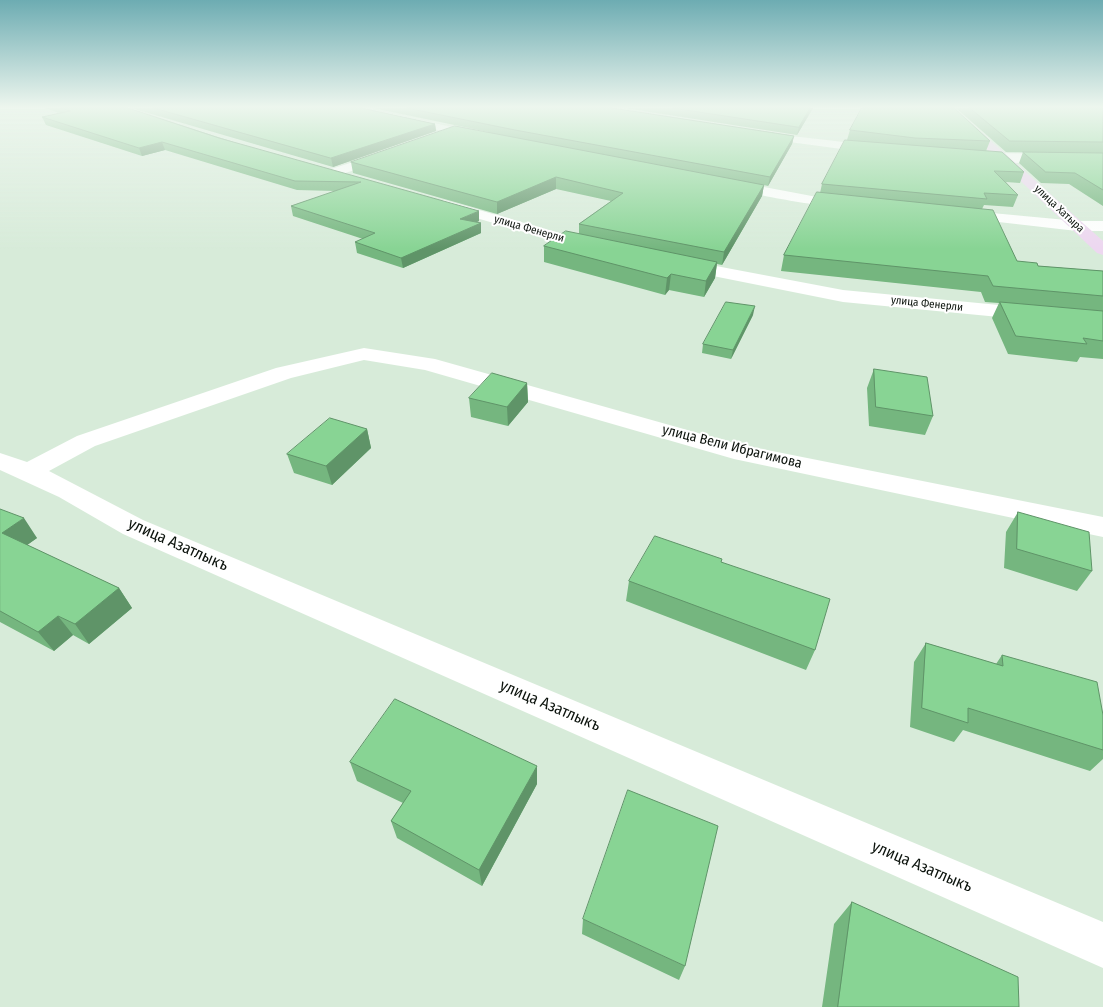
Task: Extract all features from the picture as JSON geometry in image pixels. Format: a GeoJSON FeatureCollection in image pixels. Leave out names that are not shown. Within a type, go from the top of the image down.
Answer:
{"type":"FeatureCollection","features":[{"type":"Feature","properties":{"kind":"street"},"geometry":{"type":"LineString","coordinates":[[336,172],[385,155]]}},
{"type":"Feature","properties":{"kind":"street","name":"улица Хатыра"},"geometry":{"type":"LineString","coordinates":[[1001,155],[1103,250]]}},
{"type":"Feature","properties":{"kind":"street"},"geometry":{"type":"LineString","coordinates":[[966,156],[1006,159],[1103,158]]}},
{"type":"Feature","properties":{"kind":"street"},"geometry":{"type":"LineString","coordinates":[[318,167],[364,180]]}},
{"type":"Feature","properties":{"kind":"street"},"geometry":{"type":"LineString","coordinates":[[710,181],[817,201],[865,205]]}},
{"type":"Feature","properties":{"kind":"street","name":"улица Фенерли"},"geometry":{"type":"LineString","coordinates":[[429,200],[607,250]]}},
{"type":"Feature","properties":{"kind":"street"},"geometry":{"type":"LineString","coordinates":[[942,213],[1077,226],[1103,226]]}},
{"type":"Feature","properties":{"kind":"street","name":"улица Фенерли"},"geometry":{"type":"LineString","coordinates":[[666,262],[843,296],[1103,321]]}},
{"type":"Feature","properties":{"kind":"street","name":"улица Вели Ибрагимова"},"geometry":{"type":"LineString","coordinates":[[15,466],[284,373],[364,354],[427,364],[734,451],[1103,527]]}},
{"type":"Feature","properties":{"kind":"street","name":"улица Азатлыкъ"},"geometry":{"type":"LineString","coordinates":[[15,466],[67,489],[133,527],[1103,945]]}},
{"type":"Feature","properties":{"kind":"building"},"geometry":{"type":"Polygon","coordinates":[[[206,155],[280,155],[479,211],[460,219],[481,223],[401,258],[355,242],[375,233],[291,206],[361,182],[295,181],[206,155]]]}},
{"type":"Feature","properties":{"kind":"building"},"geometry":{"type":"Polygon","coordinates":[[[320,155],[340,155],[331,158],[320,155]]]}},
{"type":"Feature","properties":{"kind":"building"},"geometry":{"type":"Polygon","coordinates":[[[371,155],[607,155],[764,185],[724,252],[579,224],[623,193],[556,177],[497,202],[351,162],[371,155]]]}},
{"type":"Feature","properties":{"kind":"building"},"geometry":{"type":"Polygon","coordinates":[[[651,155],[783,155],[770,177],[651,155]]]}},
{"type":"Feature","properties":{"kind":"building"},"geometry":{"type":"Polygon","coordinates":[[[837,155],[1005,155],[1024,172],[994,171],[1018,195],[984,193],[987,199],[822,184],[837,155]]]}},
{"type":"Feature","properties":{"kind":"building"},"geometry":{"type":"Polygon","coordinates":[[[1026,155],[1103,155],[1103,190],[1075,173],[1046,172],[1026,155]]]}},
{"type":"Feature","properties":{"kind":"building"},"geometry":{"type":"Polygon","coordinates":[[[817,192],[993,210],[1017,261],[1037,263],[1038,266],[1103,271],[1103,296],[993,286],[988,276],[784,255],[817,192]]]}},
{"type":"Feature","properties":{"kind":"building"},"geometry":{"type":"Polygon","coordinates":[[[566,231],[717,262],[706,281],[671,274],[667,278],[544,246],[566,231]]]}},
{"type":"Feature","properties":{"kind":"building"},"geometry":{"type":"Polygon","coordinates":[[[726,302],[755,306],[733,350],[703,344],[726,302]]]}},
{"type":"Feature","properties":{"kind":"building"},"geometry":{"type":"Polygon","coordinates":[[[1000,302],[1103,311],[1103,341],[1083,338],[1087,344],[1016,336],[1000,302]]]}},
{"type":"Feature","properties":{"kind":"building"},"geometry":{"type":"Polygon","coordinates":[[[874,369],[927,377],[933,416],[876,407],[874,369]]]}},
{"type":"Feature","properties":{"kind":"building"},"geometry":{"type":"Polygon","coordinates":[[[492,373],[527,383],[507,407],[469,398],[492,373]]]}},
{"type":"Feature","properties":{"kind":"building"},"geometry":{"type":"Polygon","coordinates":[[[330,418],[367,429],[326,466],[287,454],[330,418]]]}},
{"type":"Feature","properties":{"kind":"building"},"geometry":{"type":"Polygon","coordinates":[[[0,509],[24,518],[2,533],[119,588],[75,624],[58,616],[38,632],[0,611],[0,509]]]}},
{"type":"Feature","properties":{"kind":"building"},"geometry":{"type":"Polygon","coordinates":[[[1018,512],[1089,532],[1092,571],[1017,549],[1018,512]]]}},
{"type":"Feature","properties":{"kind":"building"},"geometry":{"type":"Polygon","coordinates":[[[655,536],[722,559],[721,562],[830,599],[815,650],[629,581],[655,536]]]}},
{"type":"Feature","properties":{"kind":"building"},"geometry":{"type":"Polygon","coordinates":[[[926,643],[1003,666],[1002,655],[1097,682],[1103,715],[1103,750],[968,708],[968,723],[922,708],[926,643]]]}},
{"type":"Feature","properties":{"kind":"building"},"geometry":{"type":"Polygon","coordinates":[[[395,699],[537,766],[479,870],[391,821],[411,791],[350,762],[395,699]]]}},
{"type":"Feature","properties":{"kind":"building"},"geometry":{"type":"Polygon","coordinates":[[[628,790],[718,826],[685,966],[583,919],[628,790]]]}},
{"type":"Feature","properties":{"kind":"building"},"geometry":{"type":"Polygon","coordinates":[[[852,902],[1018,977],[1019,1007],[838,1007],[852,902]]]}}]}
